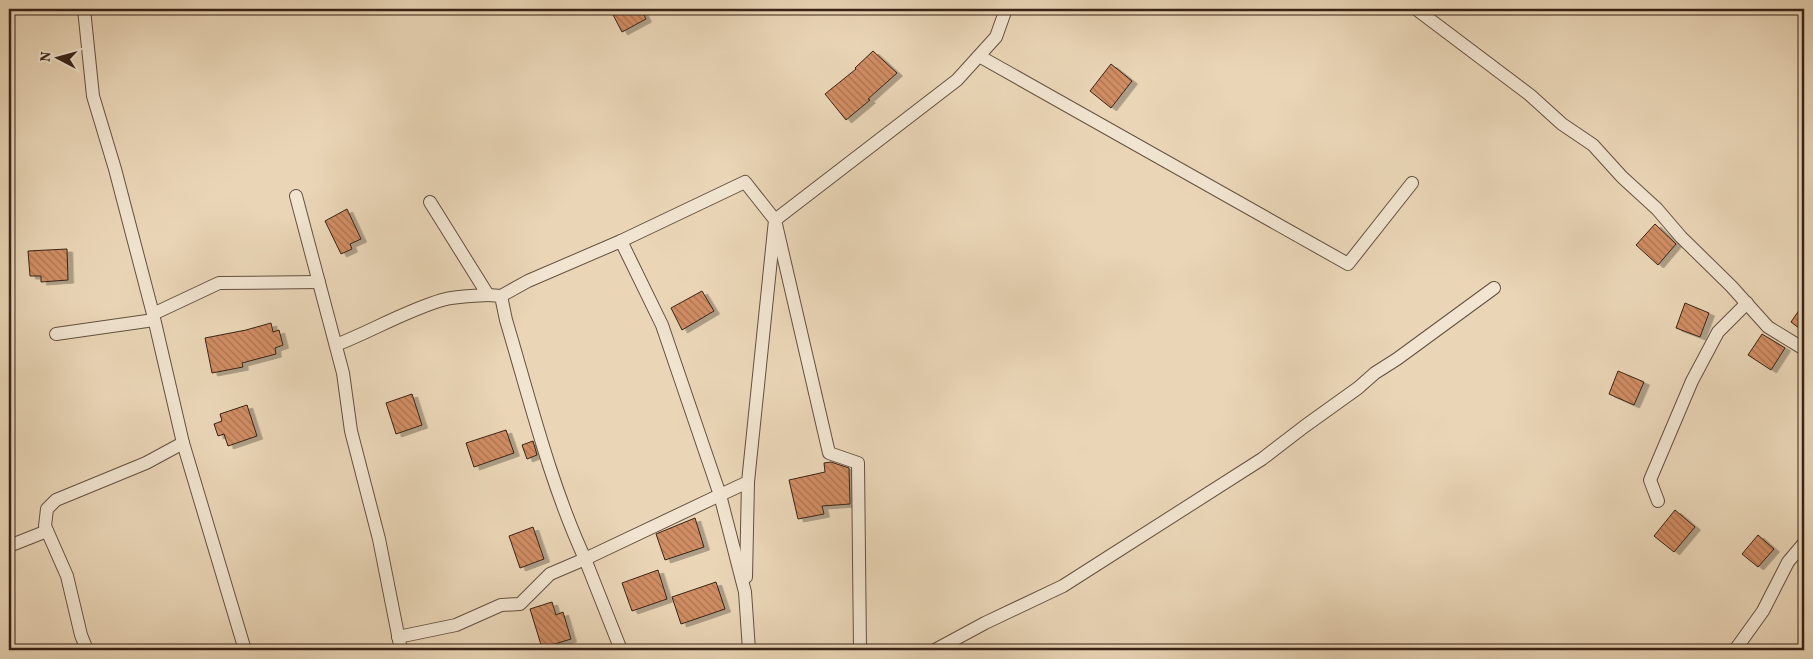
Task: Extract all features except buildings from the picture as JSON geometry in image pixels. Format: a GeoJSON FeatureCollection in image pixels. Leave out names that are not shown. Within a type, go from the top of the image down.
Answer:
{"type":"FeatureCollection","features":[{"type":"Feature","properties":{"kind":"street"},"geometry":{"type":"LineString","coordinates":[[84,9],[93,96],[115,169],[183,443],[245,650]]}},
{"type":"Feature","properties":{"kind":"street"},"geometry":{"type":"LineString","coordinates":[[750,650],[745,592],[748,482],[775,220],[957,80],[996,37],[1006,9]]}},
{"type":"Feature","properties":{"kind":"street"},"geometry":{"type":"LineString","coordinates":[[1416,9],[1530,96],[1562,124],[1593,145],[1768,327],[1804,349]]}},
{"type":"Feature","properties":{"kind":"street"},"geometry":{"type":"LineString","coordinates":[[979,56],[1348,264],[1412,183]]}},
{"type":"Feature","properties":{"kind":"street"},"geometry":{"type":"LineString","coordinates":[[336,345],[366,333],[404,313],[445,300],[495,296],[745,182],[775,220],[829,453],[858,463],[860,650]]}},
{"type":"Feature","properties":{"kind":"street"},"geometry":{"type":"LineString","coordinates":[[296,196],[343,373],[351,431],[379,539],[401,650]]}},
{"type":"Feature","properties":{"kind":"street"},"geometry":{"type":"LineString","coordinates":[[430,202],[495,296],[506,320],[569,524],[621,650]]}},
{"type":"Feature","properties":{"kind":"street"},"geometry":{"type":"LineString","coordinates":[[621,240],[662,325],[720,496],[745,592]]}},
{"type":"Feature","properties":{"kind":"street"},"geometry":{"type":"LineString","coordinates":[[56,334],[153,317],[219,282],[319,282]]}},
{"type":"Feature","properties":{"kind":"street"},"geometry":{"type":"LineString","coordinates":[[935,650],[1063,586],[1262,460],[1358,388],[1375,373],[1494,288]]}},
{"type":"Feature","properties":{"kind":"street"},"geometry":{"type":"LineString","coordinates":[[1658,501],[1650,480],[1692,381],[1718,332],[1746,303]]}},
{"type":"Feature","properties":{"kind":"street"},"geometry":{"type":"LineString","coordinates":[[87,650],[67,576],[45,526],[47,510],[56,500],[146,463],[183,443]]}},
{"type":"Feature","properties":{"kind":"street"},"geometry":{"type":"LineString","coordinates":[[398,637],[456,626],[501,605],[520,604],[550,574],[748,482]]}},
{"type":"Feature","properties":{"kind":"street"},"geometry":{"type":"LineString","coordinates":[[9,546],[47,531]]}},
{"type":"Feature","properties":{"kind":"street"},"geometry":{"type":"LineString","coordinates":[[1736,650],[1763,611],[1788,562],[1804,543]]}}]}
